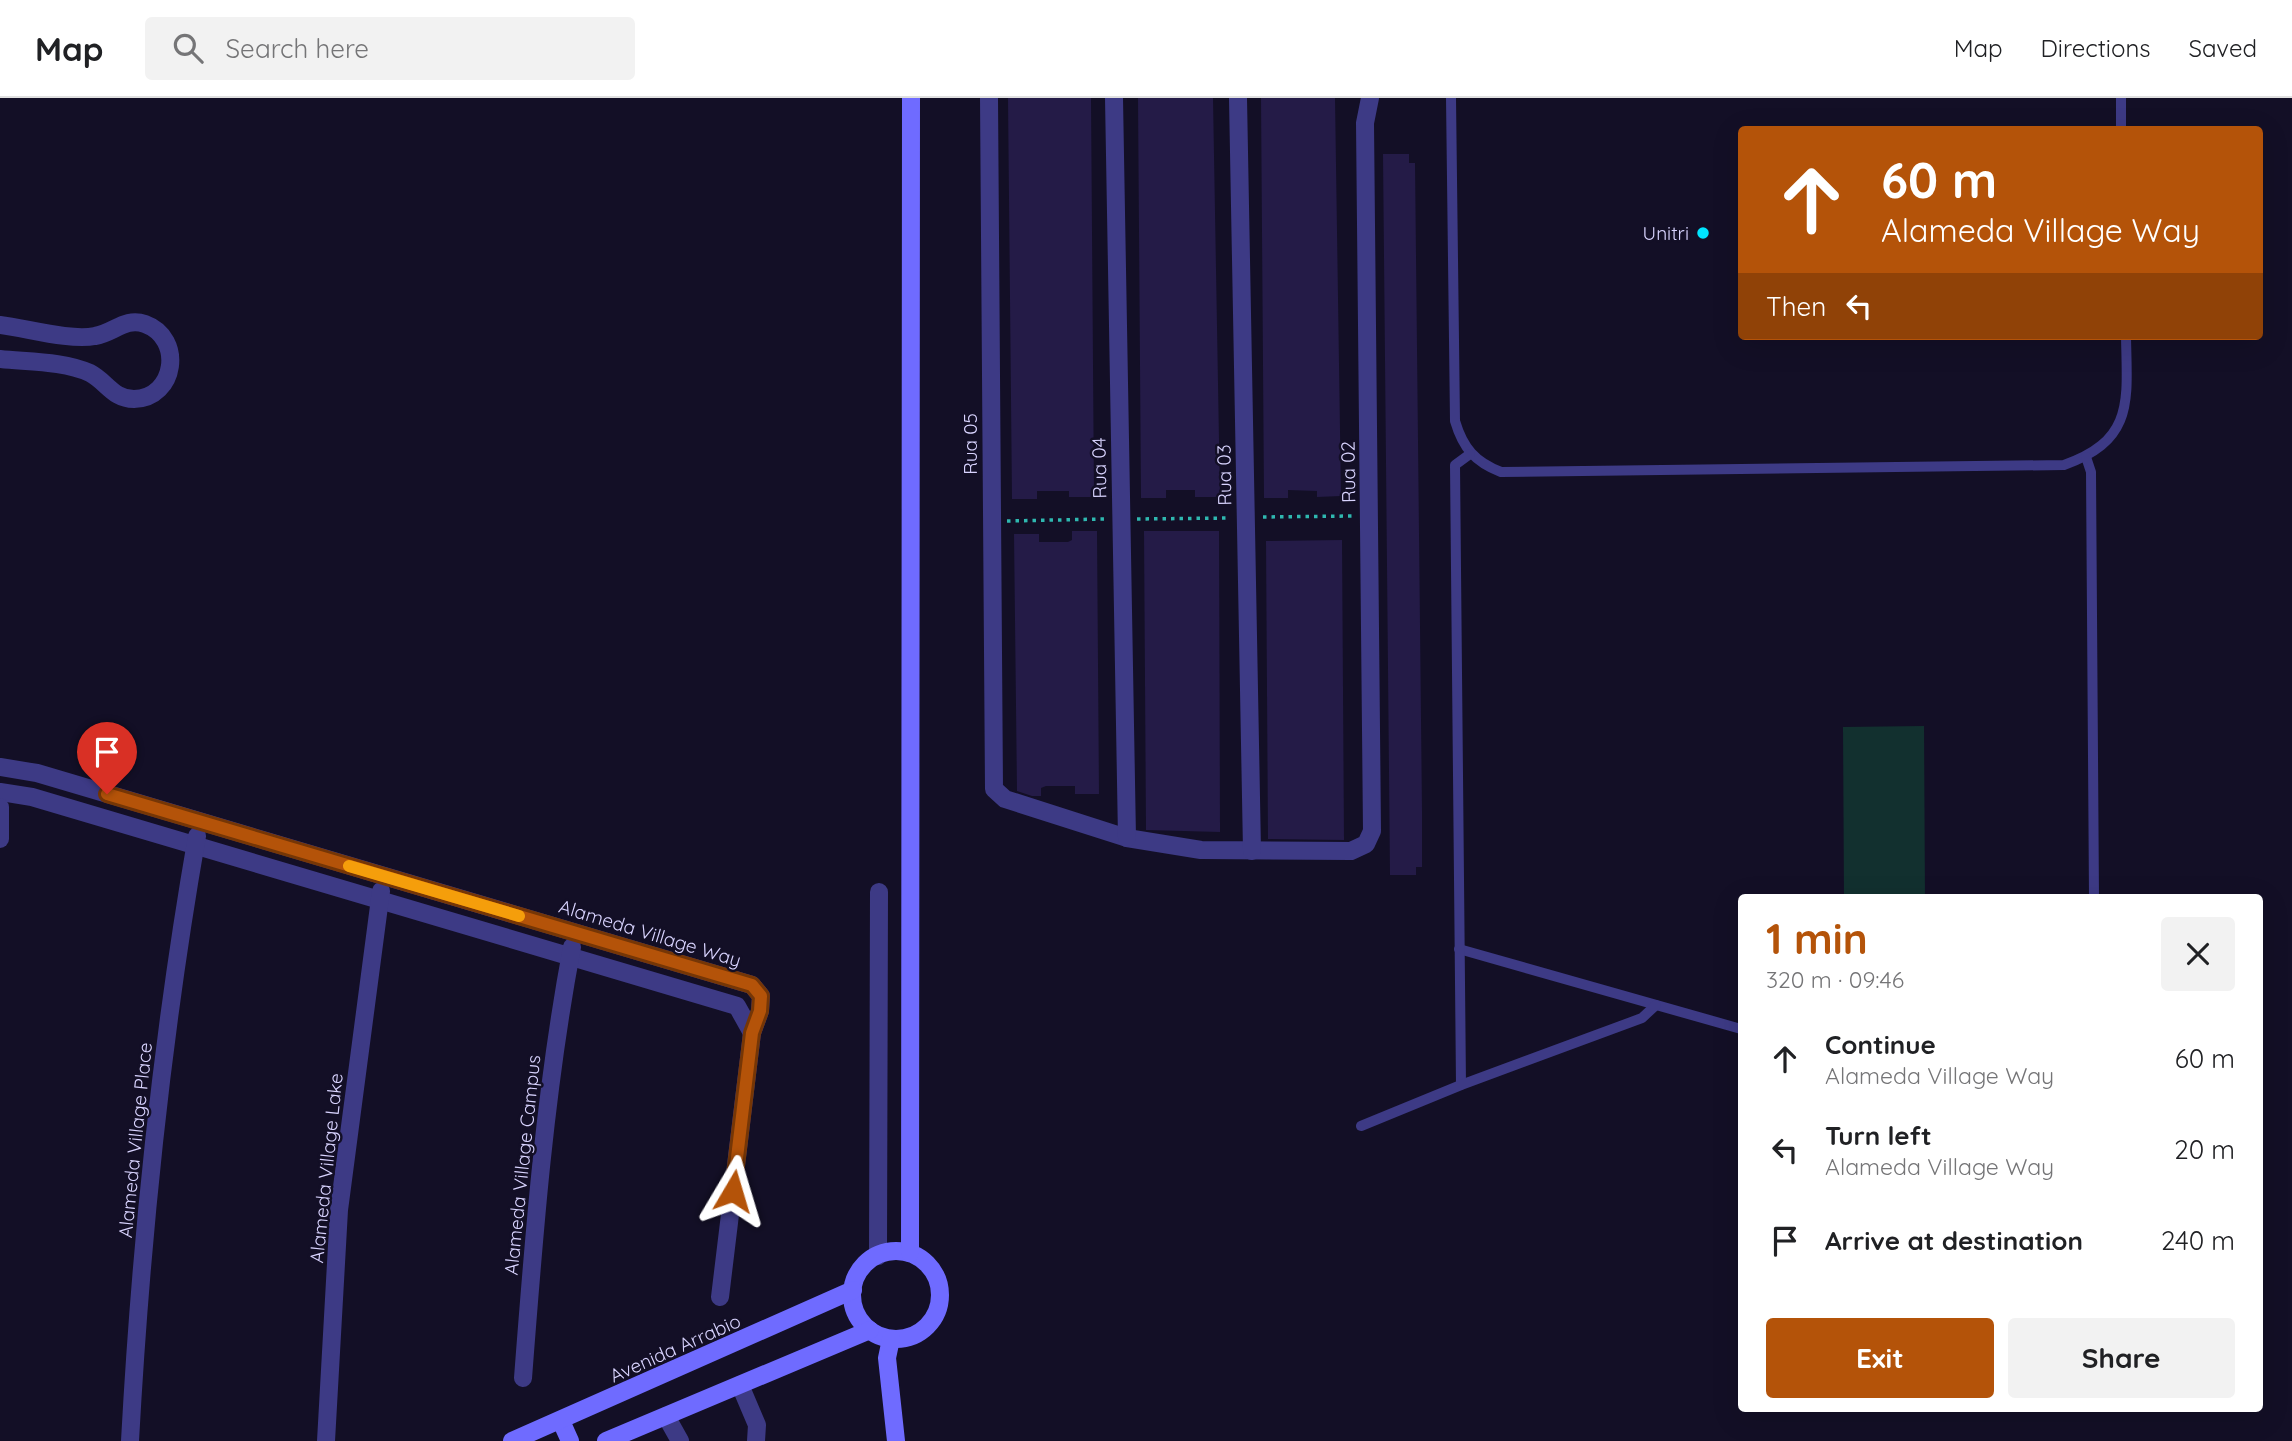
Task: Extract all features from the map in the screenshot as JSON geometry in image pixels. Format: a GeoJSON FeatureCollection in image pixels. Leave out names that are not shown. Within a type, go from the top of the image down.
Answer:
{"type":"FeatureCollection","features":[{"type":"Feature","properties":{"kind":"street"},"geometry":{"type":"LineString","coordinates":[[911,98],[911,1254]]}},
{"type":"Feature","properties":{"kind":"street","name":"Rua 05"},"geometry":{"type":"LineString","coordinates":[[989,98],[994,789],[1006,799],[1127,838]]}},
{"type":"Feature","properties":{"kind":"street","name":"Rua 04"},"geometry":{"type":"LineString","coordinates":[[1114,98],[1127,838]]}},
{"type":"Feature","properties":{"kind":"street","name":"Rua 03"},"geometry":{"type":"LineString","coordinates":[[1238,98],[1252,852]]}},
{"type":"Feature","properties":{"kind":"street","name":"Rua 02"},"geometry":{"type":"LineString","coordinates":[[1252,852],[1351,851],[1366,844],[1372,831],[1365,123],[1370,98]]}},
{"type":"Feature","properties":{"kind":"street"},"geometry":{"type":"LineString","coordinates":[[0,325],[94,337],[118,325],[144,324],[165,339],[172,364],[161,388],[138,399],[113,393],[88,373],[0,359]]}},
{"type":"Feature","properties":{"kind":"street","name":"Alameda Village Way"},"geometry":{"type":"LineString","coordinates":[[0,769],[37,773],[752,985],[761,996],[760,1011],[752,1033]]}},
{"type":"Feature","properties":{"kind":"street"},"geometry":{"type":"LineString","coordinates":[[0,792],[32,797],[737,1006],[752,1033],[720,1297]]}},
{"type":"Feature","properties":{"kind":"street"},"geometry":{"type":"LineString","coordinates":[[0,807],[0,839]]}},
{"type":"Feature","properties":{"kind":"street","name":"Alameda Village Place"},"geometry":{"type":"LineString","coordinates":[[130,1441],[137,1316],[160,1092],[200,822]]}},
{"type":"Feature","properties":{"kind":"street"},"geometry":{"type":"LineString","coordinates":[[1127,838],[1201,850],[1252,852]]}},
{"type":"Feature","properties":{"kind":"street","name":"Alameda Village Lake"},"geometry":{"type":"LineString","coordinates":[[326,1441],[339,1210],[383,876]]}},
{"type":"Feature","properties":{"kind":"street"},"geometry":{"type":"LineString","coordinates":[[878,1255],[879,892]]}},
{"type":"Feature","properties":{"kind":"street","name":"Alameda Village Campus"},"geometry":{"type":"LineString","coordinates":[[523,1378],[538,1173],[564,984],[575,933]]}},
{"type":"Feature","properties":{"kind":"street"},"geometry":{"type":"LineString","coordinates":[[888,1252],[911,1254],[930,1266],[936,1276],[940,1287],[938,1310],[924,1330],[903,1339],[891,1339],[870,1330],[855,1311],[853,1290],[861,1269],[878,1255],[888,1252]]}},
{"type":"Feature","properties":{"kind":"street","name":"Avenida Arrabio"},"geometry":{"type":"LineString","coordinates":[[512,1441],[853,1290]]}},
{"type":"Feature","properties":{"kind":"street"},"geometry":{"type":"LineString","coordinates":[[606,1441],[870,1330]]}},
{"type":"Feature","properties":{"kind":"street"},"geometry":{"type":"LineString","coordinates":[[891,1339],[887,1358],[896,1441]]}},
{"type":"Feature","properties":{"kind":"street"},"geometry":{"type":"LineString","coordinates":[[740,1385],[757,1425],[757,1441]]}},
{"type":"Feature","properties":{"kind":"street"},"geometry":{"type":"LineString","coordinates":[[666,1416],[680,1441]]}},
{"type":"Feature","properties":{"kind":"street"},"geometry":{"type":"LineString","coordinates":[[561,1421],[570,1441]]}},
{"type":"Feature","properties":{"kind":"lane"},"geometry":{"type":"LineString","coordinates":[[1451,98],[1455,421],[1460,439],[1470,454],[1484,466],[1519,474],[2064,465],[2086,457],[2105,443],[2119,424],[2127,401],[2126,340]]}},
{"type":"Feature","properties":{"kind":"lane"},"geometry":{"type":"LineString","coordinates":[[2121,98],[2121,126]]}},
{"type":"Feature","properties":{"kind":"lane"},"geometry":{"type":"LineString","coordinates":[[1461,1085],[1455,465],[1470,454]]}},
{"type":"Feature","properties":{"kind":"lane"},"geometry":{"type":"LineString","coordinates":[[2086,457],[2091,472],[2094,894]]}},
{"type":"Feature","properties":{"kind":"lane"},"geometry":{"type":"LineString","coordinates":[[1460,949],[1738,1028]]}},
{"type":"Feature","properties":{"kind":"lane"},"geometry":{"type":"LineString","coordinates":[[1361,1126],[1461,1085],[1642,1018],[1656,1005]]}},
{"type":"Feature","properties":{"kind":"path"},"geometry":{"type":"LineString","coordinates":[[991,521],[1369,516]]}},
{"type":"Feature","properties":{"kind":"green space"},"geometry":{"type":"Polygon","coordinates":[[[1924,726],[1925,894],[1844,894],[1843,727],[1924,726]]]}},
{"type":"Feature","properties":{"kind":"building"},"geometry":{"type":"Polygon","coordinates":[[[1008,98],[1091,98],[1094,497],[1069,497],[1069,491],[1037,491],[1037,499],[1012,499],[1008,98]]]}},
{"type":"Feature","properties":{"kind":"building"},"geometry":{"type":"Polygon","coordinates":[[[1138,98],[1213,98],[1220,497],[1195,497],[1195,490],[1166,490],[1166,498],[1141,498],[1138,98]]]}},
{"type":"Feature","properties":{"kind":"building"},"geometry":{"type":"Polygon","coordinates":[[[1261,98],[1335,98],[1341,496],[1317,497],[1317,491],[1288,490],[1288,498],[1264,498],[1261,98]]]}},
{"type":"Feature","properties":{"kind":"building"},"geometry":{"type":"Polygon","coordinates":[[[1383,154],[1409,154],[1409,163],[1415,163],[1422,811],[1422,867],[1416,867],[1416,875],[1390,875],[1383,154]]]}},
{"type":"Feature","properties":{"kind":"building"},"geometry":{"type":"Polygon","coordinates":[[[1072,531],[1097,531],[1099,794],[1075,794],[1075,786],[1046,786],[1041,788],[1041,796],[1032,796],[1017,791],[1014,534],[1039,534],[1039,542],[1068,542],[1072,540],[1072,531]]]}},
{"type":"Feature","properties":{"kind":"building"},"geometry":{"type":"Polygon","coordinates":[[[1144,531],[1219,531],[1220,832],[1146,830],[1144,531]]]}},
{"type":"Feature","properties":{"kind":"building"},"geometry":{"type":"Polygon","coordinates":[[[1342,540],[1344,840],[1268,839],[1266,541],[1342,540]]]}},
{"type":"Feature","properties":{"kind":"slow traffic"},"geometry":{"type":"LineString","coordinates":[[349,866],[519,916]]}},
{"type":"Feature","properties":{"kind":"place","name":"Unitri"},"geometry":{"type":"Point","coordinates":[1703,233]}},
{"type":"Feature","properties":{"kind":"route"},"geometry":{"type":"LineString","coordinates":[[107,794],[752,985],[761,996],[760,1011],[752,1033],[733,1191]]}}]}
